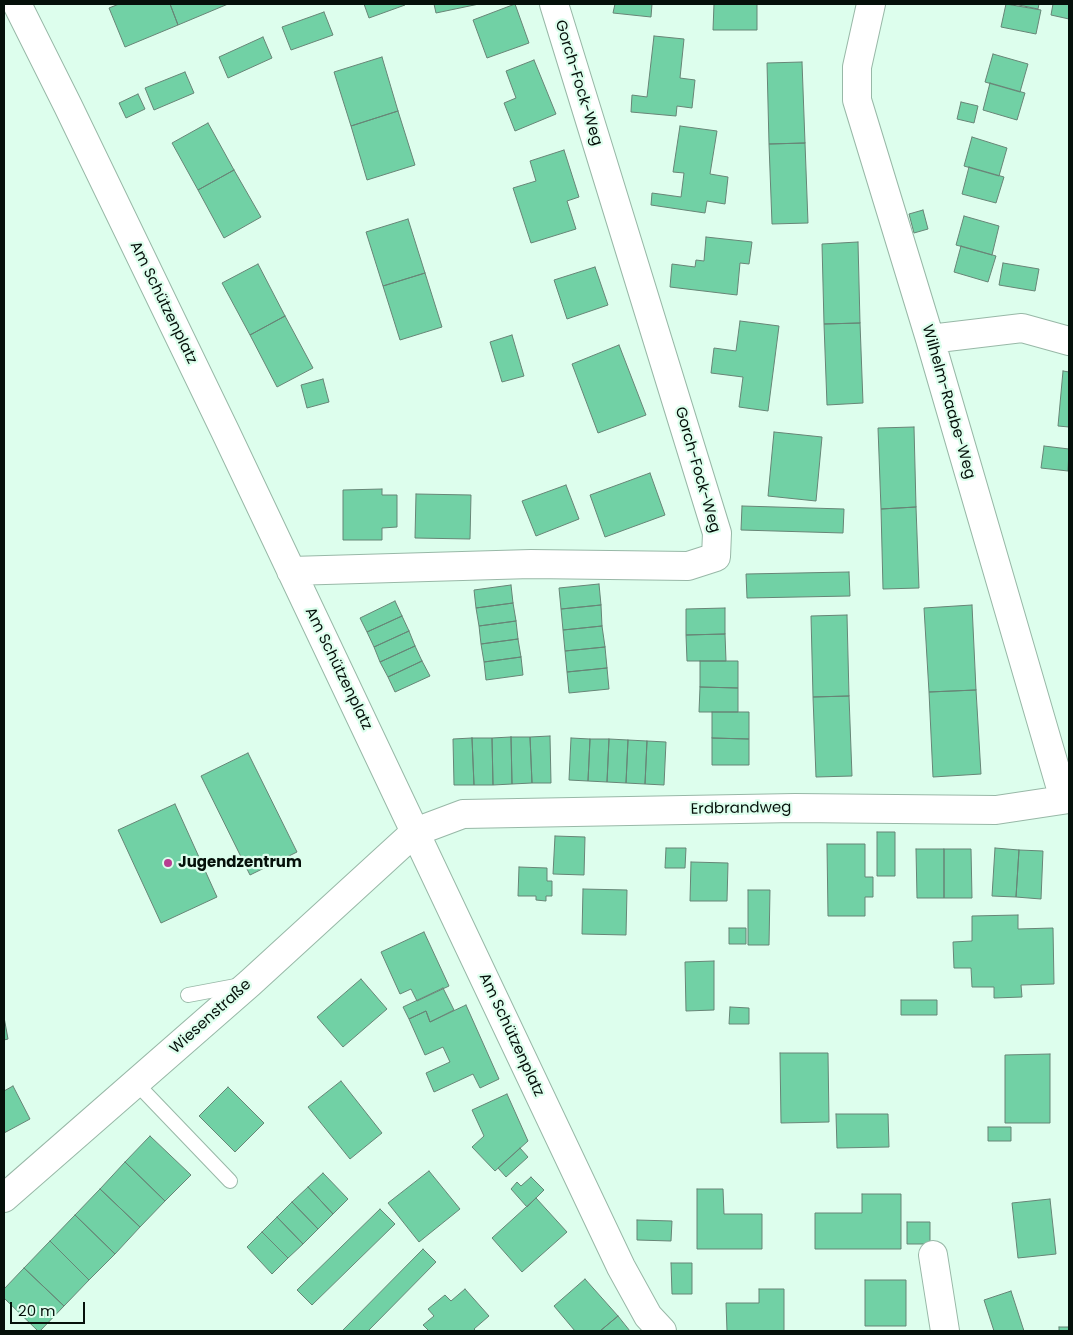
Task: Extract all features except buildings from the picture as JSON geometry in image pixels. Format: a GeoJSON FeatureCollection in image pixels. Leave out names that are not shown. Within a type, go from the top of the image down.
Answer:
{"type":"FeatureCollection","features":[{"type":"Feature","properties":{"kind":"street","name":"Am Schützenplatz"},"geometry":{"type":"LineString","coordinates":[[17,4],[102,176],[416,832],[621,1268],[648,1316],[662,1331]]}},
{"type":"Feature","properties":{"kind":"street","name":"Gorch-Fock-Weg"},"geometry":{"type":"LineString","coordinates":[[291,571],[531,564],[688,566],[716,557],[717,533],[554,4]]}},
{"type":"Feature","properties":{"kind":"street","name":"Wilhelm-Raabe-Weg"},"geometry":{"type":"LineString","coordinates":[[871,4],[857,67],[857,100],[1066,799]]}},
{"type":"Feature","properties":{"kind":"street"},"geometry":{"type":"LineString","coordinates":[[930,339],[1022,328],[1069,341]]}},
{"type":"Feature","properties":{"kind":"street","name":"Erdbrandweg"},"geometry":{"type":"LineString","coordinates":[[416,832],[463,814],[795,808],[996,810],[1066,799]]}},
{"type":"Feature","properties":{"kind":"street","name":"Wiesenstraße"},"geometry":{"type":"LineString","coordinates":[[4,1198],[250,983],[416,832]]}},
{"type":"Feature","properties":{"kind":"street"},"geometry":{"type":"LineString","coordinates":[[933,1255],[945,1331]]}},
{"type":"Feature","properties":{"kind":"lane"},"geometry":{"type":"LineString","coordinates":[[188,995],[250,983]]}},
{"type":"Feature","properties":{"kind":"lane"},"geometry":{"type":"LineString","coordinates":[[136,1084],[230,1181]]}},
{"type":"Feature","properties":{"kind":"place","name":"Jugendzentrum"},"geometry":{"type":"Point","coordinates":[168,863]}}]}
